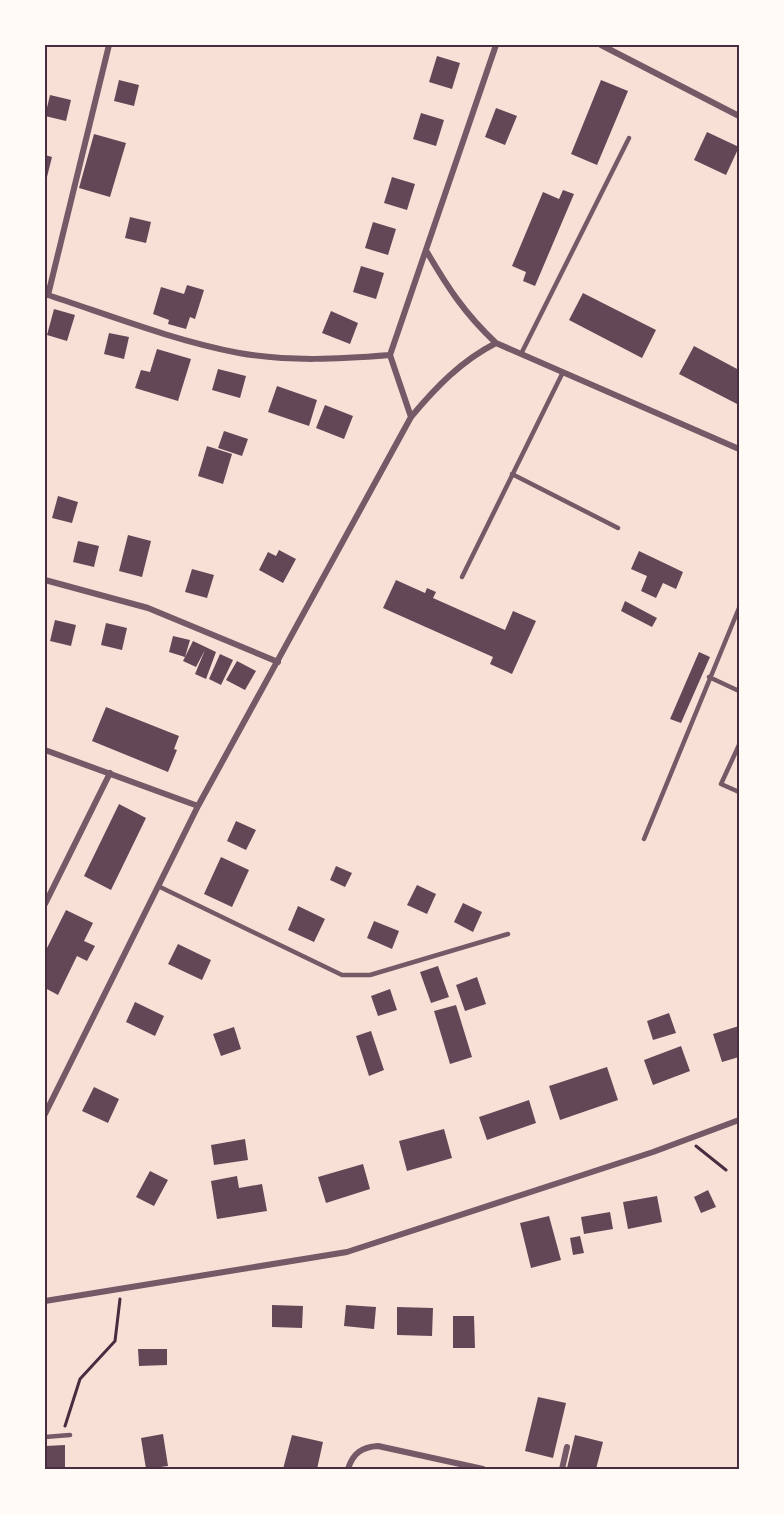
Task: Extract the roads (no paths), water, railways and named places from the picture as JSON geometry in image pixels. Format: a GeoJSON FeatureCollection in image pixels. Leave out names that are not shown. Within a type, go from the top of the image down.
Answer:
{"type":"FeatureCollection","features":[{"type":"Feature","properties":{"kind":"street"},"geometry":{"type":"LineString","coordinates":[[109,45],[47,295],[146,329],[240,353],[315,360],[390,355]]}},
{"type":"Feature","properties":{"kind":"street"},"geometry":{"type":"LineString","coordinates":[[411,417],[390,355],[496,45]]}},
{"type":"Feature","properties":{"kind":"street"},"geometry":{"type":"LineString","coordinates":[[601,45],[739,116]]}},
{"type":"Feature","properties":{"kind":"street"},"geometry":{"type":"LineString","coordinates":[[427,252],[449,291],[469,319],[496,343],[739,449]]}},
{"type":"Feature","properties":{"kind":"street"},"geometry":{"type":"LineString","coordinates":[[45,1113],[198,806],[411,417],[454,370],[478,352],[496,343]]}},
{"type":"Feature","properties":{"kind":"street"},"geometry":{"type":"LineString","coordinates":[[45,580],[148,608],[278,662]]}},
{"type":"Feature","properties":{"kind":"street"},"geometry":{"type":"LineString","coordinates":[[45,750],[198,806]]}},
{"type":"Feature","properties":{"kind":"street"},"geometry":{"type":"LineString","coordinates":[[45,904],[110,773]]}},
{"type":"Feature","properties":{"kind":"street"},"geometry":{"type":"LineString","coordinates":[[45,1301],[347,1252],[739,1120]]}},
{"type":"Feature","properties":{"kind":"street"},"geometry":{"type":"LineString","coordinates":[[348,1469],[358,1452],[368,1447],[378,1446],[483,1469]]}},
{"type":"Feature","properties":{"kind":"street"},"geometry":{"type":"LineString","coordinates":[[562,1469],[567,1447]]}},
{"type":"Feature","properties":{"kind":"lane"},"geometry":{"type":"LineString","coordinates":[[521,354],[629,138]]}},
{"type":"Feature","properties":{"kind":"lane"},"geometry":{"type":"LineString","coordinates":[[462,577],[563,372]]}},
{"type":"Feature","properties":{"kind":"lane"},"geometry":{"type":"LineString","coordinates":[[512,474],[618,528]]}},
{"type":"Feature","properties":{"kind":"lane"},"geometry":{"type":"LineString","coordinates":[[644,839],[739,608]]}},
{"type":"Feature","properties":{"kind":"lane"},"geometry":{"type":"LineString","coordinates":[[709,677],[739,691]]}},
{"type":"Feature","properties":{"kind":"lane"},"geometry":{"type":"LineString","coordinates":[[739,745],[721,784],[739,792]]}},
{"type":"Feature","properties":{"kind":"lane"},"geometry":{"type":"LineString","coordinates":[[158,886],[342,975],[370,975],[508,934]]}},
{"type":"Feature","properties":{"kind":"lane"},"geometry":{"type":"LineString","coordinates":[[45,1437],[70,1435]]}}]}
